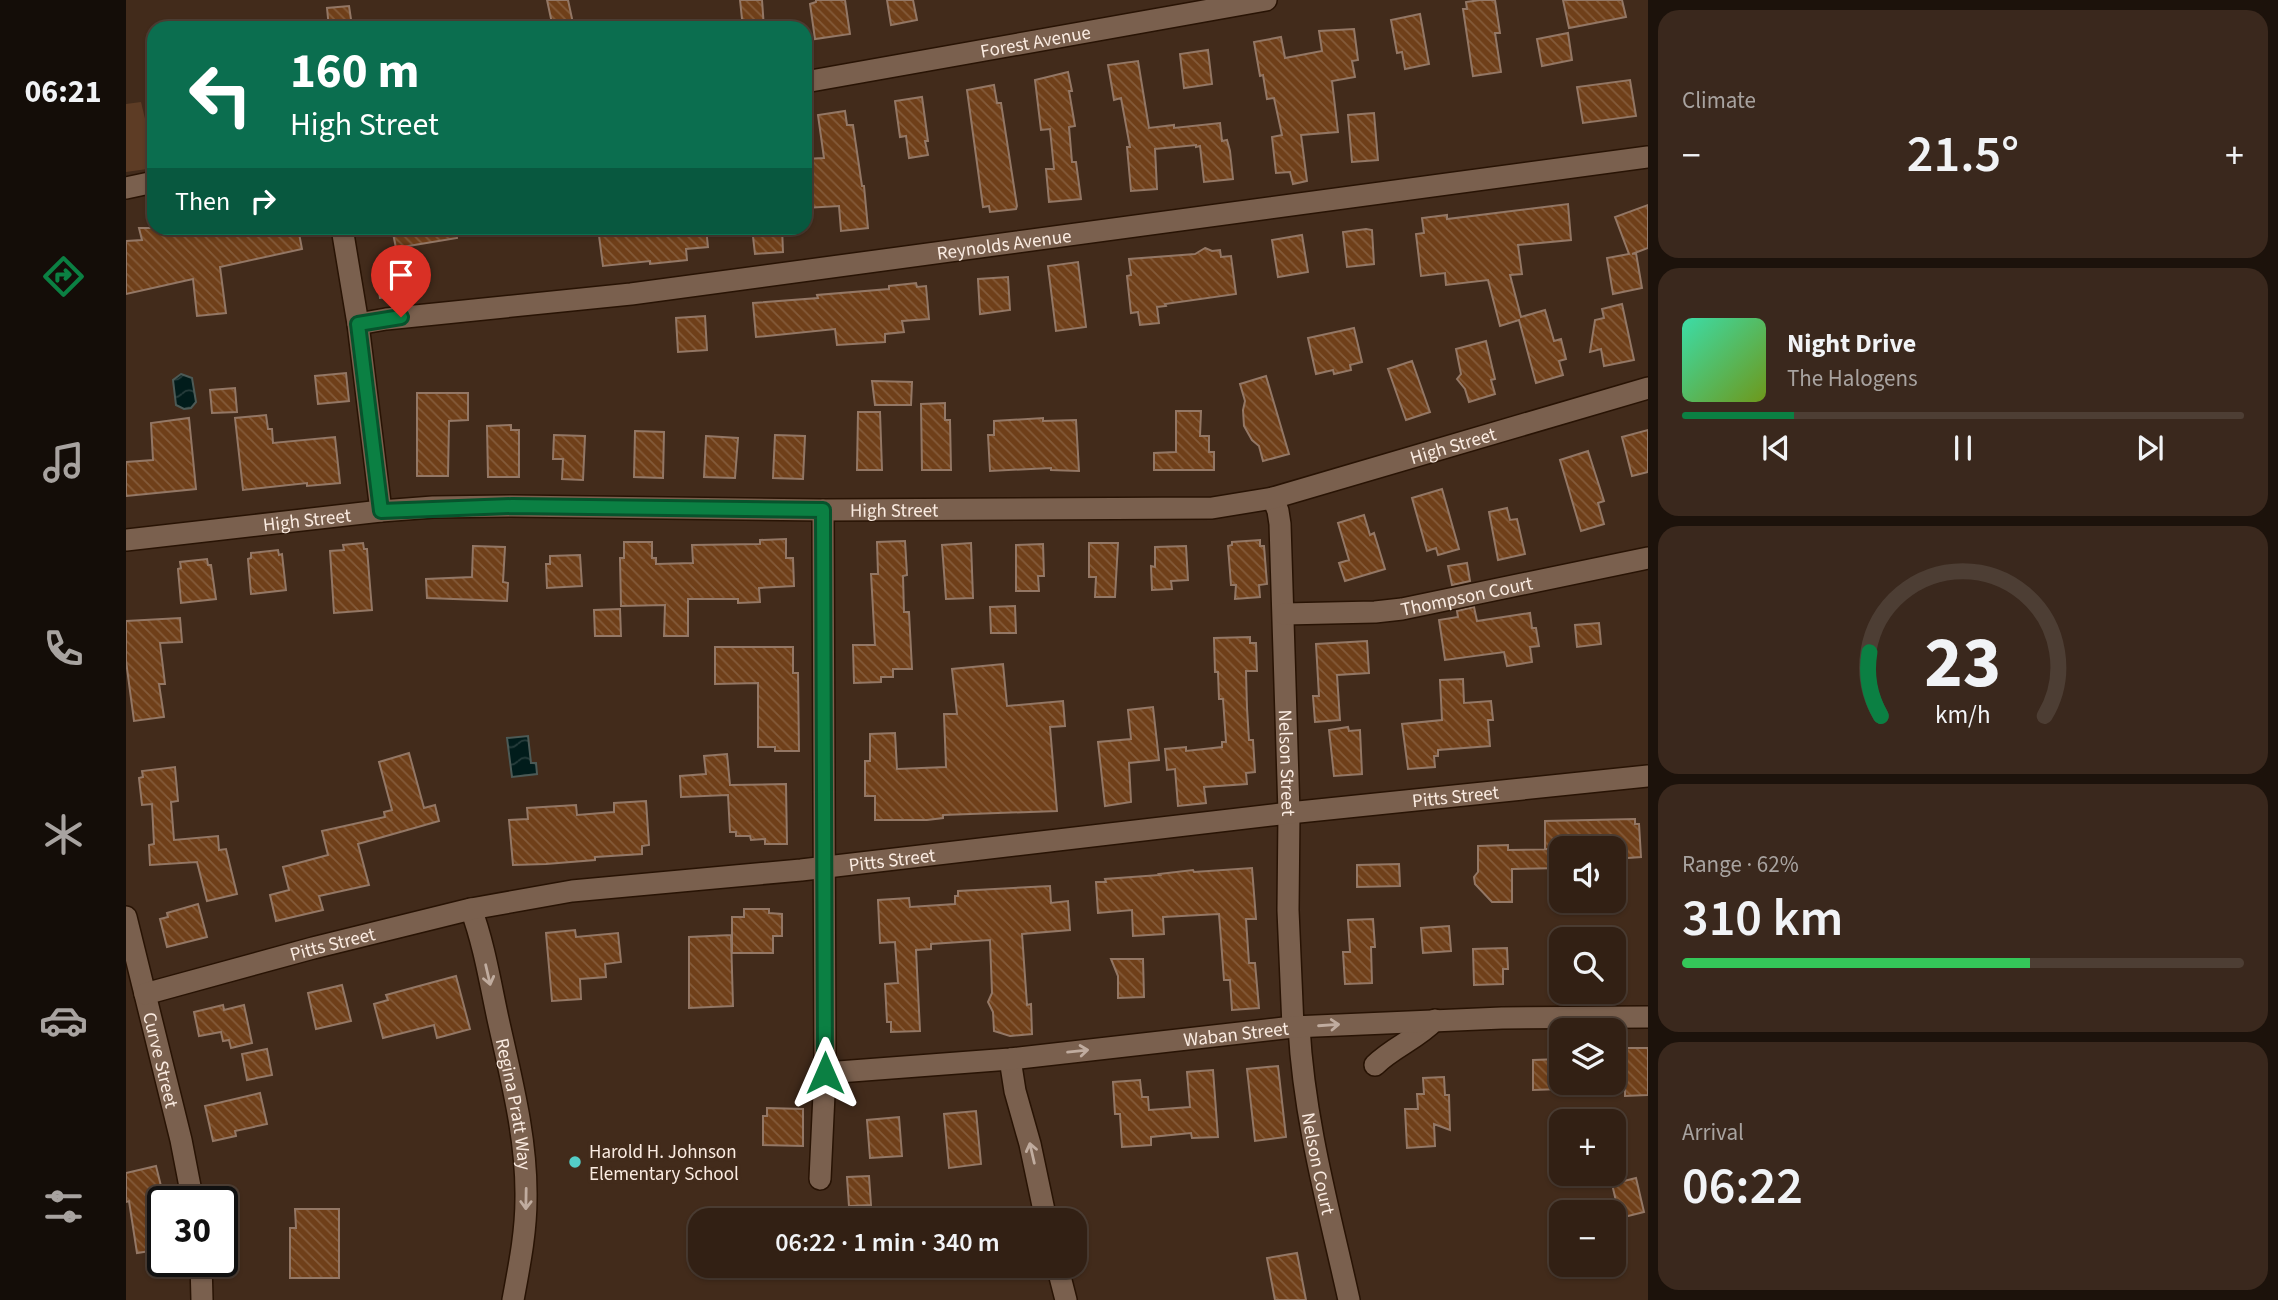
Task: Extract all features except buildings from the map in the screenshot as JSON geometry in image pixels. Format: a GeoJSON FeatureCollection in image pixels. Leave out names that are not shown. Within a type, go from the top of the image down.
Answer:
{"type":"FeatureCollection","features":[{"type":"Feature","properties":{"kind":"street","name":"Forest Avenue"},"geometry":{"type":"LineString","coordinates":[[812,81],[1266,0]]}},
{"type":"Feature","properties":{"kind":"street","name":"Reynolds Avenue"},"geometry":{"type":"LineString","coordinates":[[358,324],[645,292],[1648,157]]}},
{"type":"Feature","properties":{"kind":"street"},"geometry":{"type":"LineString","coordinates":[[126,188],[147,184]]}},
{"type":"Feature","properties":{"kind":"street"},"geometry":{"type":"LineString","coordinates":[[343,235],[358,324],[381,511]]}},
{"type":"Feature","properties":{"kind":"street","name":"High Street"},"geometry":{"type":"LineString","coordinates":[[126,540],[381,511],[512,506],[823,510],[1212,508],[1273,498],[1648,388]]}},
{"type":"Feature","properties":{"kind":"street","name":"Nelson Street"},"geometry":{"type":"LineString","coordinates":[[1273,498],[1280,524],[1284,614],[1289,813],[1288,910],[1296,1027]]}},
{"type":"Feature","properties":{"kind":"street"},"geometry":{"type":"LineString","coordinates":[[820,1179],[825,1073],[823,510]]}},
{"type":"Feature","properties":{"kind":"street","name":"Thompson Court"},"geometry":{"type":"LineString","coordinates":[[1284,614],[1402,609],[1648,558]]}},
{"type":"Feature","properties":{"kind":"street","name":"Pitts Street"},"geometry":{"type":"LineString","coordinates":[[145,994],[313,948],[471,909],[583,889],[825,867],[1289,813],[1648,776]]}},
{"type":"Feature","properties":{"kind":"street","name":"Regina Pratt Way"},"geometry":{"type":"LineString","coordinates":[[471,909],[517,1105],[523,1150],[526,1201],[522,1249],[513,1300]]}},
{"type":"Feature","properties":{"kind":"street","name":"Curve Street"},"geometry":{"type":"LineString","coordinates":[[126,918],[190,1186]]}},
{"type":"Feature","properties":{"kind":"street","name":"Waban Street"},"geometry":{"type":"LineString","coordinates":[[825,1073],[1010,1059],[1296,1027],[1434,1020],[1648,1017]]}},
{"type":"Feature","properties":{"kind":"street"},"geometry":{"type":"LineString","coordinates":[[1375,1065],[1383,1057],[1418,1036],[1434,1020]]}},
{"type":"Feature","properties":{"kind":"street","name":"Nelson Court"},"geometry":{"type":"LineString","coordinates":[[1296,1027],[1310,1124],[1349,1300]]}},
{"type":"Feature","properties":{"kind":"street"},"geometry":{"type":"LineString","coordinates":[[1010,1059],[1015,1091],[1043,1208]]}},
{"type":"Feature","properties":{"kind":"street"},"geometry":{"type":"LineString","coordinates":[[201,1277],[202,1300]]}},
{"type":"Feature","properties":{"kind":"street"},"geometry":{"type":"LineString","coordinates":[[1060,1278],[1066,1300]]}},
{"type":"Feature","properties":{"kind":"shaded area"},"geometry":{"type":"Polygon","coordinates":[[[141,102],[147,127],[147,169],[126,172],[126,104],[141,102]]]}},
{"type":"Feature","properties":{"kind":"water"},"geometry":{"type":"Polygon","coordinates":[[[181,374],[192,378],[196,402],[191,408],[184,409],[176,405],[173,380],[181,374]]]}},
{"type":"Feature","properties":{"kind":"water"},"geometry":{"type":"Polygon","coordinates":[[[528,736],[531,763],[536,763],[537,774],[512,777],[507,738],[528,736]]]}},
{"type":"Feature","properties":{"kind":"place","name":"Harold H. Johnson Elementary School"},"geometry":{"type":"Point","coordinates":[575,1162]}},
{"type":"Feature","properties":{"kind":"route"},"geometry":{"type":"LineString","coordinates":[[401,317],[358,324],[381,511],[512,506],[823,510],[825,1073]]}}]}
